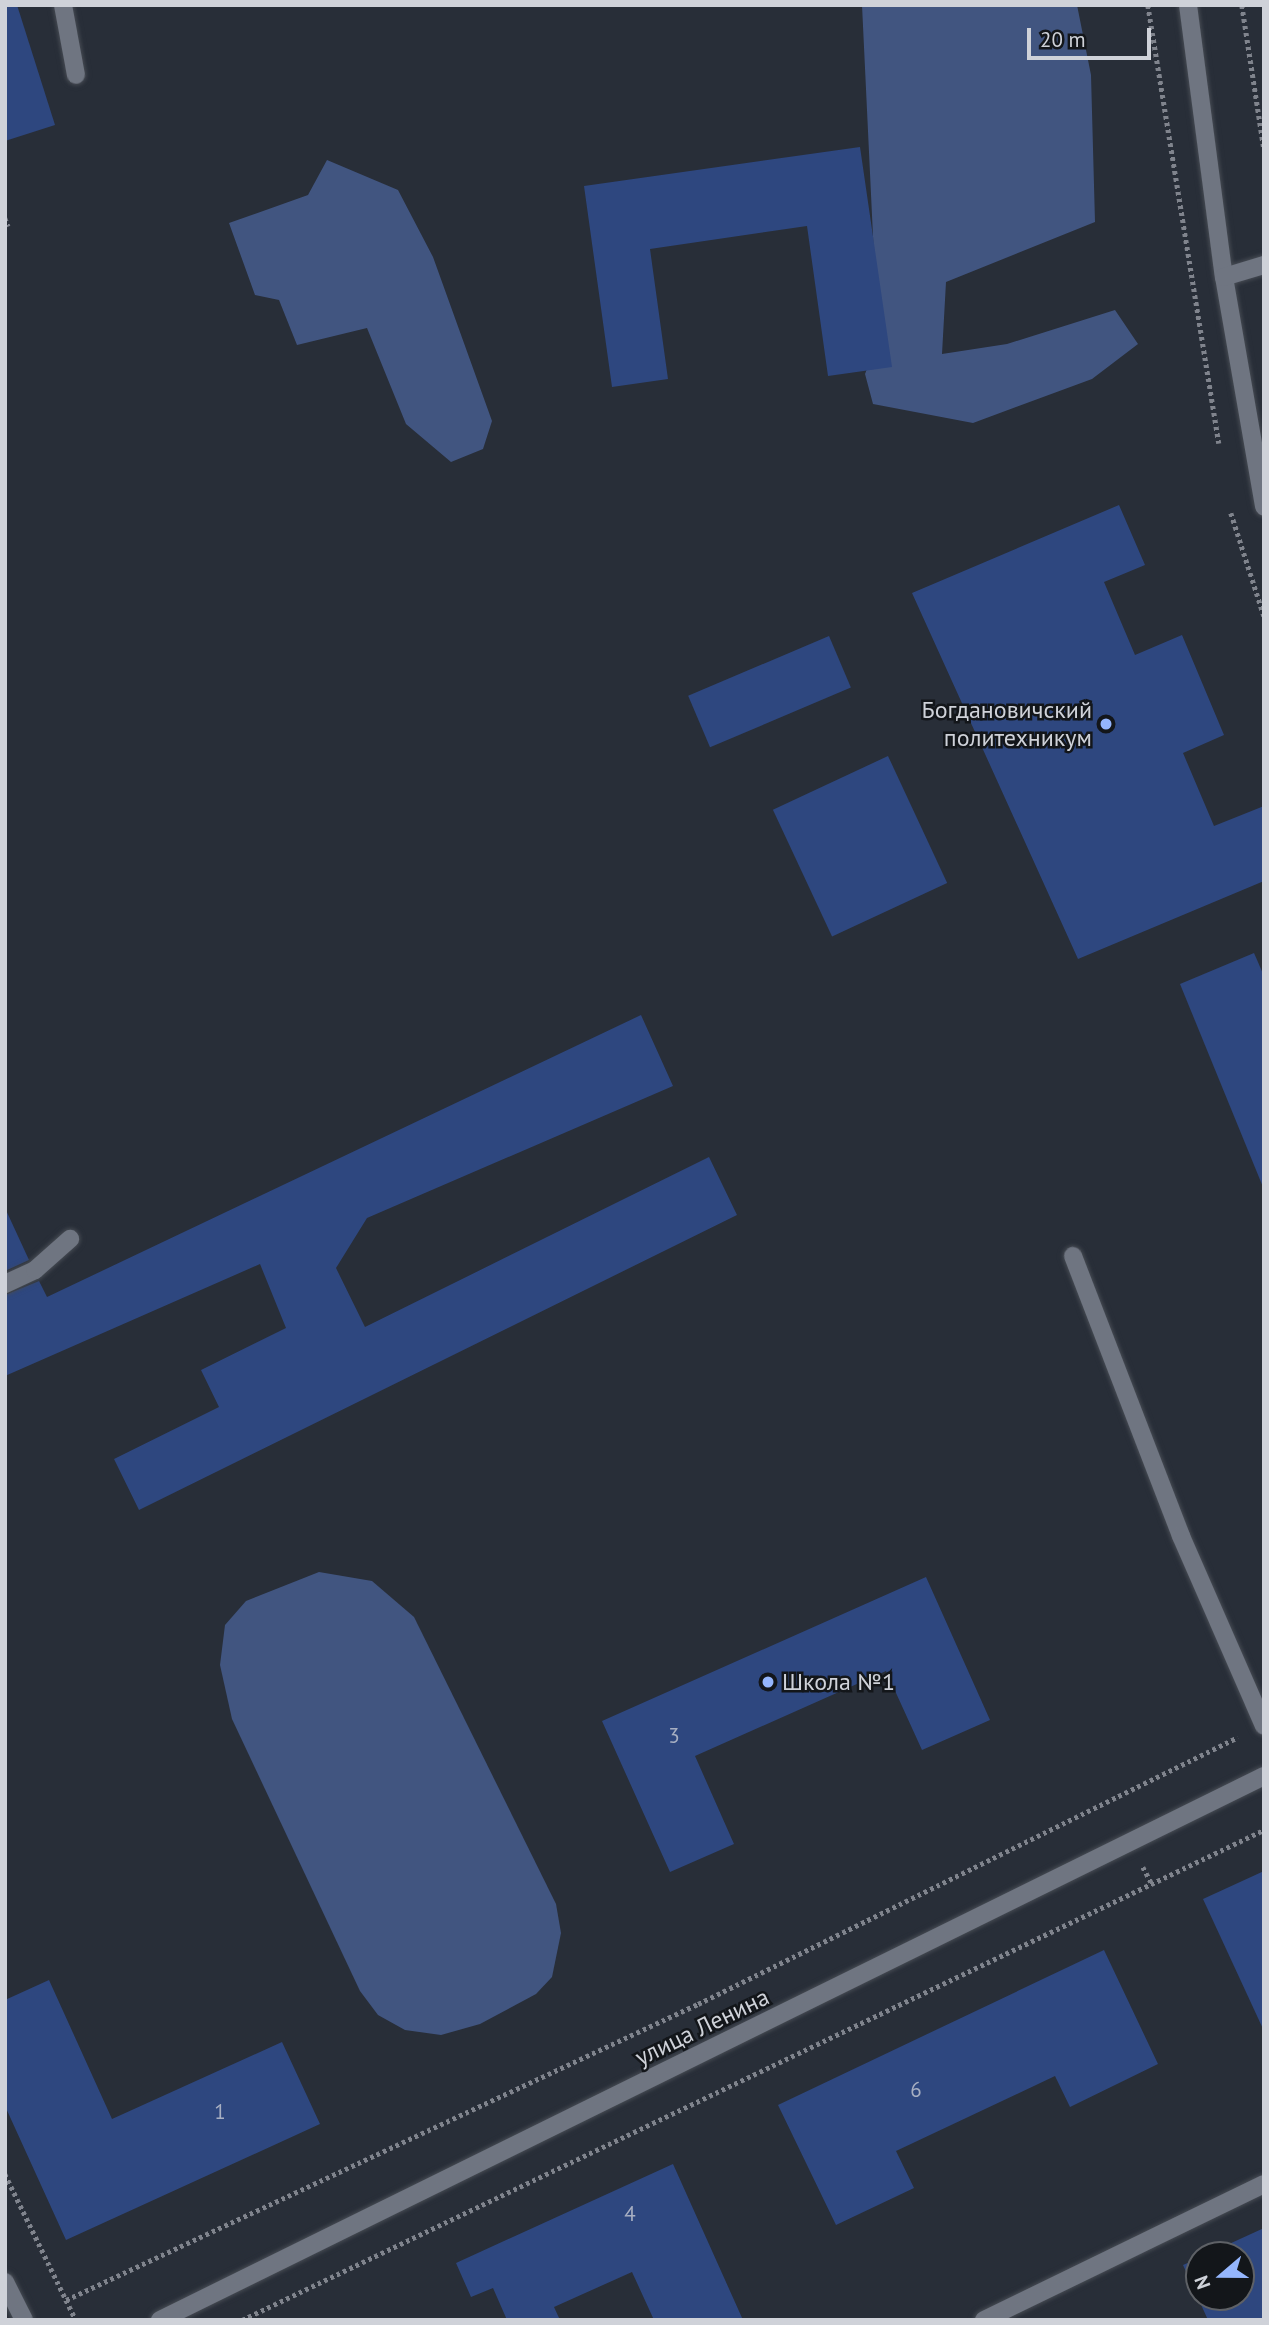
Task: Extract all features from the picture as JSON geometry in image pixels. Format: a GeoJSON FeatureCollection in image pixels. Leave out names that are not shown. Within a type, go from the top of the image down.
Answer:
{"type":"FeatureCollection","features":[{"type":"Feature","properties":{"kind":"street"},"geometry":{"type":"LineString","coordinates":[[63,5],[76,75]]}},
{"type":"Feature","properties":{"kind":"street"},"geometry":{"type":"LineString","coordinates":[[1188,5],[1224,277],[1264,508]]}},
{"type":"Feature","properties":{"kind":"street"},"geometry":{"type":"LineString","coordinates":[[1224,277],[1264,265]]}},
{"type":"Feature","properties":{"kind":"street"},"geometry":{"type":"LineString","coordinates":[[5,1284],[35,1270],[70,1240]]}},
{"type":"Feature","properties":{"kind":"street"},"geometry":{"type":"LineString","coordinates":[[1073,1256],[1181,1536],[1263,1725]]}},
{"type":"Feature","properties":{"kind":"street","name":"улица Ленина"},"geometry":{"type":"LineString","coordinates":[[160,2320],[1264,1776]]}},
{"type":"Feature","properties":{"kind":"street"},"geometry":{"type":"LineString","coordinates":[[985,2320],[1264,2184]]}},
{"type":"Feature","properties":{"kind":"street"},"geometry":{"type":"LineString","coordinates":[[5,2282],[24,2320]]}},
{"type":"Feature","properties":{"kind":"path"},"geometry":{"type":"LineString","coordinates":[[1242,5],[1264,149]]}},
{"type":"Feature","properties":{"kind":"path"},"geometry":{"type":"LineString","coordinates":[[5,218],[8,226]]}},
{"type":"Feature","properties":{"kind":"path"},"geometry":{"type":"LineString","coordinates":[[66,2300],[698,2004],[1263,1725]]}},
{"type":"Feature","properties":{"kind":"path"},"geometry":{"type":"LineString","coordinates":[[242,2320],[1264,1830]]}},
{"type":"Feature","properties":{"kind":"path"},"geometry":{"type":"LineString","coordinates":[[5,2175],[76,2320]]}},
{"type":"Feature","properties":{"kind":"shaded area"},"geometry":{"type":"Polygon","coordinates":[[[862,5],[1077,5],[1091,75],[1095,222],[946,282],[942,354],[1007,344],[1115,310],[1138,344],[1092,379],[973,423],[873,404],[865,374],[878,341],[862,5]]]}},
{"type":"Feature","properties":{"kind":"shaded area"},"geometry":{"type":"Polygon","coordinates":[[[327,160],[398,190],[433,257],[492,421],[483,449],[451,462],[406,424],[367,328],[297,345],[279,300],[255,295],[229,223],[308,195],[327,160]]]}},
{"type":"Feature","properties":{"kind":"shaded area"},"geometry":{"type":"Polygon","coordinates":[[[319,1572],[372,1581],[414,1617],[556,1904],[561,1933],[552,1977],[536,1994],[480,2024],[441,2035],[405,2030],[378,2015],[360,1991],[232,1719],[220,1665],[225,1625],[246,1601],[319,1572]]]}},
{"type":"Feature","properties":{"kind":"building"},"geometry":{"type":"Polygon","coordinates":[[[5,5],[17,5],[55,125],[5,141],[5,5]]]}},
{"type":"Feature","properties":{"kind":"building"},"geometry":{"type":"Polygon","coordinates":[[[860,147],[892,367],[828,376],[807,226],[650,249],[668,379],[612,387],[584,186],[860,147]]]}},
{"type":"Feature","properties":{"kind":"building"},"geometry":{"type":"Polygon","coordinates":[[[1119,505],[1145,565],[1104,582],[1135,655],[1182,635],[1224,735],[1183,753],[1214,826],[1264,806],[1264,881],[1078,959],[912,593],[1119,505]]]}},
{"type":"Feature","properties":{"kind":"building"},"geometry":{"type":"Polygon","coordinates":[[[829,636],[851,688],[710,747],[688,696],[829,636]]]}},
{"type":"Feature","properties":{"kind":"building"},"geometry":{"type":"Polygon","coordinates":[[[888,756],[947,883],[832,937],[773,810],[888,756]]]}},
{"type":"Feature","properties":{"kind":"building"},"geometry":{"type":"Polygon","coordinates":[[[1254,953],[1264,976],[1263,1187],[1180,984],[1254,953]]]}},
{"type":"Feature","properties":{"kind":"building"},"geometry":{"type":"Polygon","coordinates":[[[641,1015],[673,1086],[367,1218],[336,1268],[365,1327],[709,1157],[737,1215],[139,1510],[114,1459],[219,1407],[201,1370],[286,1328],[260,1264],[5,1376],[5,1295],[39,1281],[47,1297],[641,1015]]]}},
{"type":"Feature","properties":{"kind":"building"},"geometry":{"type":"Polygon","coordinates":[[[5,1208],[29,1260],[5,1271],[5,1208]]]}},
{"type":"Feature","properties":{"kind":"building"},"geometry":{"type":"Polygon","coordinates":[[[926,1577],[990,1720],[922,1750],[886,1671],[695,1756],[734,1844],[670,1872],[602,1721],[926,1577]]]}},
{"type":"Feature","properties":{"kind":"building"},"geometry":{"type":"Polygon","coordinates":[[[1264,1871],[1264,2031],[1203,1899],[1264,1871]]]}},
{"type":"Feature","properties":{"kind":"building"},"geometry":{"type":"Polygon","coordinates":[[[1104,1950],[1158,2064],[1070,2107],[1055,2076],[896,2151],[914,2188],[836,2225],[778,2105],[1104,1950]]]}},
{"type":"Feature","properties":{"kind":"building"},"geometry":{"type":"Polygon","coordinates":[[[49,1980],[112,2119],[282,2042],[320,2124],[66,2240],[5,2106],[5,2000],[49,1980]]]}},
{"type":"Feature","properties":{"kind":"building"},"geometry":{"type":"Polygon","coordinates":[[[673,2164],[743,2320],[654,2320],[632,2272],[554,2307],[560,2320],[507,2320],[493,2288],[471,2297],[456,2263],[673,2164]]]}},
{"type":"Feature","properties":{"kind":"building"},"geometry":{"type":"Polygon","coordinates":[[[1264,2228],[1264,2320],[1208,2320],[1204,2311],[1255,2311],[1255,2241],[1236,2241],[1264,2228]]]}},
{"type":"Feature","properties":{"kind":"place","name":"Богдановичский политехникум"},"geometry":{"type":"Point","coordinates":[1106,724]}},
{"type":"Feature","properties":{"kind":"place","name":"Школа №1"},"geometry":{"type":"Point","coordinates":[768,1682]}}]}
